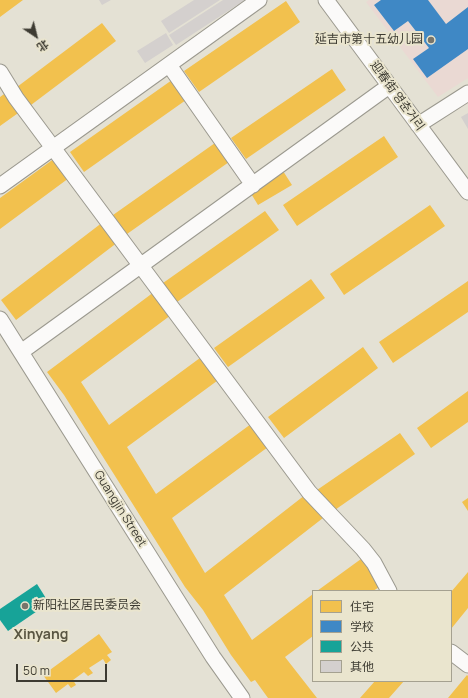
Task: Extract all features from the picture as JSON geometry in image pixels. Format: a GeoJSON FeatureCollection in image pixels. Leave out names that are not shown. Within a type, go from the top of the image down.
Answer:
{"type":"FeatureCollection","features":[{"type":"Feature","properties":{"kind":"street"},"geometry":{"type":"LineString","coordinates":[[0,186],[259,0]]}},
{"type":"Feature","properties":{"kind":"street","name":"迎春街 영춘거리"},"geometry":{"type":"LineString","coordinates":[[326,0],[468,192]]}},
{"type":"Feature","properties":{"kind":"street"},"geometry":{"type":"LineString","coordinates":[[169,65],[253,185]]}},
{"type":"Feature","properties":{"kind":"street"},"geometry":{"type":"LineString","coordinates":[[0,72],[16,98],[309,492],[374,562],[388,590]]}},
{"type":"Feature","properties":{"kind":"street"},"geometry":{"type":"LineString","coordinates":[[21,352],[390,86]]}},
{"type":"Feature","properties":{"kind":"street"},"geometry":{"type":"LineString","coordinates":[[418,125],[468,93]]}},
{"type":"Feature","properties":{"kind":"street","name":"Guangjin Street"},"geometry":{"type":"LineString","coordinates":[[0,319],[213,657],[242,698]]}},
{"type":"Feature","properties":{"kind":"street"},"geometry":{"type":"LineString","coordinates":[[452,653],[468,665]]}},
{"type":"Feature","properties":{"kind":"shaded area","name":"延吉市第十五幼儿园"},"geometry":{"type":"Polygon","coordinates":[[[369,0],[468,0],[468,78],[438,97],[366,2],[369,0]]]}},
{"type":"Feature","properties":{"kind":"building: 住宅"},"geometry":{"type":"Polygon","coordinates":[[[0,0],[23,0],[0,17],[0,0]]]}},
{"type":"Feature","properties":{"kind":"building: 住宅"},"geometry":{"type":"Polygon","coordinates":[[[286,1],[300,22],[199,92],[184,71],[286,1]]]}},
{"type":"Feature","properties":{"kind":"building: 住宅"},"geometry":{"type":"Polygon","coordinates":[[[102,23],[116,41],[31,105],[17,87],[102,23]]]}},
{"type":"Feature","properties":{"kind":"building: 住宅"},"geometry":{"type":"Polygon","coordinates":[[[332,69],[346,90],[246,159],[231,138],[332,69]]]}},
{"type":"Feature","properties":{"kind":"building: 住宅"},"geometry":{"type":"Polygon","coordinates":[[[172,80],[186,100],[84,172],[70,152],[172,80]]]}},
{"type":"Feature","properties":{"kind":"building: 住宅"},"geometry":{"type":"Polygon","coordinates":[[[7,92],[21,111],[0,126],[0,97],[7,92]]]}},
{"type":"Feature","properties":{"kind":"building: 住宅"},"geometry":{"type":"Polygon","coordinates":[[[384,136],[398,157],[297,226],[283,205],[384,136]]]}},
{"type":"Feature","properties":{"kind":"building: 住宅"},"geometry":{"type":"Polygon","coordinates":[[[215,143],[229,162],[127,234],[113,215],[215,143]]]}},
{"type":"Feature","properties":{"kind":"building: 住宅"},"geometry":{"type":"Polygon","coordinates":[[[55,158],[69,178],[0,229],[0,198],[55,158]]]}},
{"type":"Feature","properties":{"kind":"building: 住宅"},"geometry":{"type":"Polygon","coordinates":[[[283,171],[292,185],[258,205],[250,192],[283,171]]]}},
{"type":"Feature","properties":{"kind":"building: 住宅"},"geometry":{"type":"Polygon","coordinates":[[[430,205],[445,226],[344,295],[330,274],[430,205]]]}},
{"type":"Feature","properties":{"kind":"building: 住宅"},"geometry":{"type":"Polygon","coordinates":[[[265,211],[279,230],[177,302],[163,283],[265,211]]]}},
{"type":"Feature","properties":{"kind":"building: 住宅"},"geometry":{"type":"Polygon","coordinates":[[[103,222],[118,242],[16,320],[1,300],[103,222]]]}},
{"type":"Feature","properties":{"kind":"building: 住宅"},"geometry":{"type":"Polygon","coordinates":[[[311,279],[325,298],[228,367],[214,348],[311,279]]]}},
{"type":"Feature","properties":{"kind":"building: 住宅"},"geometry":{"type":"Polygon","coordinates":[[[468,281],[468,312],[393,363],[379,342],[468,281]]]}},
{"type":"Feature","properties":{"kind":"building: 住宅"},"geometry":{"type":"Polygon","coordinates":[[[154,292],[171,315],[81,382],[109,425],[204,355],[221,378],[127,447],[156,494],[251,424],[268,447],[172,518],[205,573],[305,495],[323,518],[224,595],[252,640],[312,595],[312,637],[285,657],[317,698],[268,698],[255,680],[251,682],[231,655],[203,610],[185,587],[64,395],[47,372],[154,292]]]}},
{"type":"Feature","properties":{"kind":"building: 住宅"},"geometry":{"type":"Polygon","coordinates":[[[363,347],[378,368],[284,438],[268,417],[363,347]]]}},
{"type":"Feature","properties":{"kind":"building: 住宅"},"geometry":{"type":"Polygon","coordinates":[[[468,391],[468,422],[431,448],[417,428],[468,391]]]}},
{"type":"Feature","properties":{"kind":"building: 住宅"},"geometry":{"type":"Polygon","coordinates":[[[400,433],[415,454],[332,512],[317,490],[400,433]]]}},
{"type":"Feature","properties":{"kind":"building: 住宅"},"geometry":{"type":"Polygon","coordinates":[[[468,498],[468,511],[462,502],[468,498]]]}},
{"type":"Feature","properties":{"kind":"building: 住宅"},"geometry":{"type":"Polygon","coordinates":[[[361,559],[381,586],[375,590],[318,590],[361,559]]]}},
{"type":"Feature","properties":{"kind":"building: 住宅"},"geometry":{"type":"Polygon","coordinates":[[[468,572],[468,608],[452,628],[452,591],[468,572]]]}},
{"type":"Feature","properties":{"kind":"building: 住宅"},"geometry":{"type":"Polygon","coordinates":[[[99,634],[112,652],[107,655],[111,660],[106,664],[103,659],[89,668],[93,673],[88,676],[84,672],[73,680],[76,685],[71,688],[68,684],[56,693],[43,675],[99,634]]]}},
{"type":"Feature","properties":{"kind":"building: 住宅"},"geometry":{"type":"Polygon","coordinates":[[[467,675],[468,698],[448,698],[467,675]]]}},
{"type":"Feature","properties":{"kind":"building: 住宅"},"geometry":{"type":"Polygon","coordinates":[[[374,682],[403,682],[389,698],[360,698],[374,682]]]}},
{"type":"Feature","properties":{"kind":"building: 学校"},"geometry":{"type":"Polygon","coordinates":[[[381,0],[428,0],[446,24],[468,7],[468,49],[427,78],[413,59],[429,48],[408,21],[394,31],[374,5],[381,0]]]}},
{"type":"Feature","properties":{"kind":"building: 公共","name":"新阳社区居民委员会"},"geometry":{"type":"Polygon","coordinates":[[[37,584],[49,603],[8,631],[0,620],[0,609],[37,584]]]}},
{"type":"Feature","properties":{"kind":"building: 其他"},"geometry":{"type":"Polygon","coordinates":[[[99,0],[111,0],[102,5],[99,0]]]}},
{"type":"Feature","properties":{"kind":"building: 其他"},"geometry":{"type":"Polygon","coordinates":[[[194,0],[220,0],[169,33],[161,21],[194,0]]]}},
{"type":"Feature","properties":{"kind":"building: 其他"},"geometry":{"type":"Polygon","coordinates":[[[223,0],[245,0],[176,45],[169,35],[223,0]]]}},
{"type":"Feature","properties":{"kind":"building: 其他"},"geometry":{"type":"Polygon","coordinates":[[[166,33],[173,45],[145,63],[137,51],[166,33]]]}},
{"type":"Feature","properties":{"kind":"building: 其他"},"geometry":{"type":"Polygon","coordinates":[[[468,113],[468,129],[461,117],[468,113]]]}},
{"type":"Feature","properties":{"kind":"place","name":"延吉市第十五幼儿园"},"geometry":{"type":"Point","coordinates":[431,40]}},
{"type":"Feature","properties":{"kind":"place","name":"新阳社区居民委员会"},"geometry":{"type":"Point","coordinates":[25,606]}},
{"type":"Feature","properties":{"kind":"district","name":"Xinyang"},"geometry":{"type":"Point","coordinates":[41,635]}}]}
